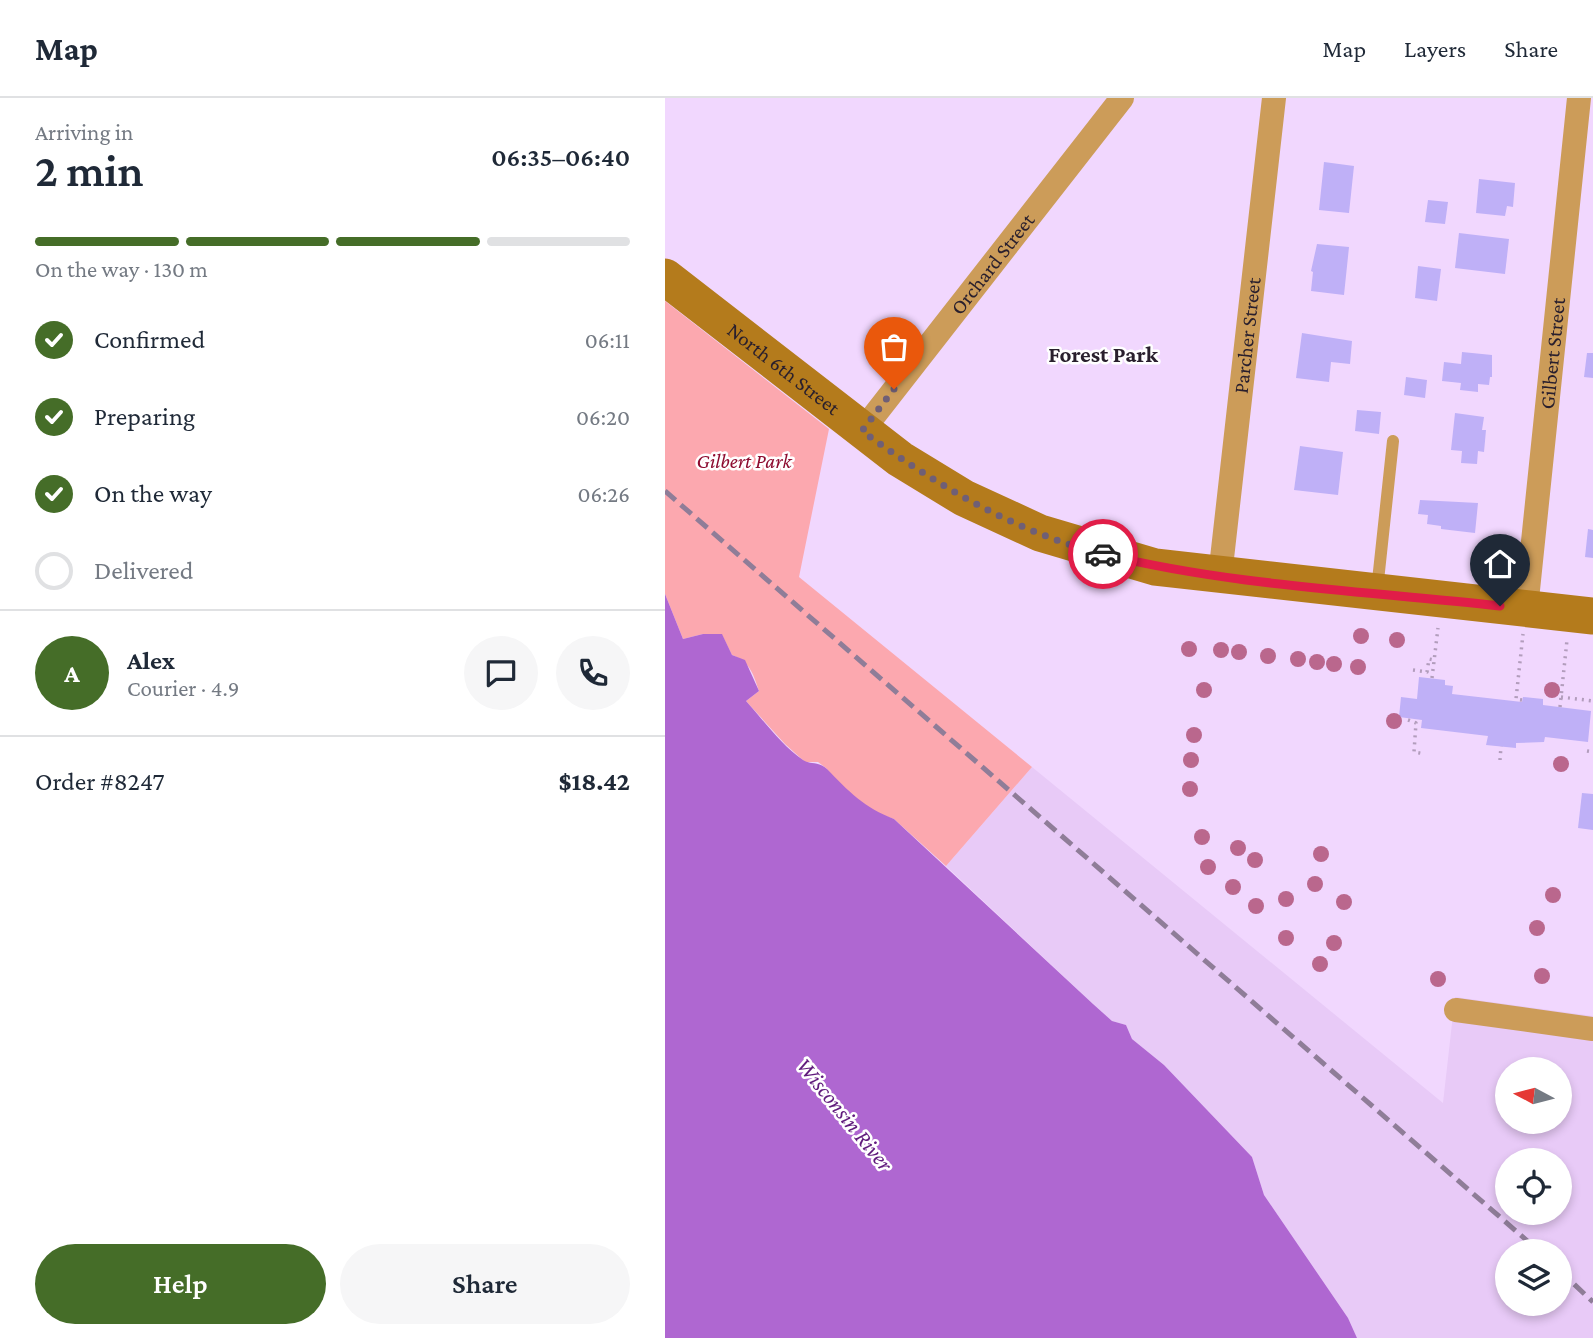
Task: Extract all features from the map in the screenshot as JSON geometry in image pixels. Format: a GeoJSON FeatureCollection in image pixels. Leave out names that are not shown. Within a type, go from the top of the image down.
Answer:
{"type":"FeatureCollection","features":[{"type":"Feature","properties":{"kind":"main road","name":"North 6th Street"},"geometry":{"type":"LineString","coordinates":[[665,277],[862,431],[964,498],[1040,533],[1155,567],[1376,593],[1525,621],[1580,627]]}},
{"type":"Feature","properties":{"kind":"street","name":"Orchard Street"},"geometry":{"type":"LineString","coordinates":[[862,431],[1122,98]]}},
{"type":"Feature","properties":{"kind":"street","name":"Parcher Street"},"geometry":{"type":"LineString","coordinates":[[1220,576],[1274,98]]}},
{"type":"Feature","properties":{"kind":"street","name":"Gilbert Street"},"geometry":{"type":"LineString","coordinates":[[1525,621],[1579,98]]}},
{"type":"Feature","properties":{"kind":"street"},"geometry":{"type":"LineString","coordinates":[[1456,1010],[1593,1029]]}},
{"type":"Feature","properties":{"kind":"lane"},"geometry":{"type":"LineString","coordinates":[[1376,593],[1393,441]]}},
{"type":"Feature","properties":{"kind":"path"},"geometry":{"type":"LineString","coordinates":[[1523,700],[1516,699],[1525,621]]}},
{"type":"Feature","properties":{"kind":"path"},"geometry":{"type":"LineString","coordinates":[[1432,678],[1439,625]]}},
{"type":"Feature","properties":{"kind":"path"},"geometry":{"type":"LineString","coordinates":[[1560,708],[1580,627]]}},
{"type":"Feature","properties":{"kind":"path"},"geometry":{"type":"LineString","coordinates":[[1413,670],[1427,672],[1429,659],[1435,660]]}},
{"type":"Feature","properties":{"kind":"path"},"geometry":{"type":"LineString","coordinates":[[1561,697],[1593,701]]}},
{"type":"Feature","properties":{"kind":"path"},"geometry":{"type":"LineString","coordinates":[[1408,720],[1416,723],[1414,752],[1425,754]]}},
{"type":"Feature","properties":{"kind":"path"},"geometry":{"type":"LineString","coordinates":[[1500,760],[1501,747]]}},
{"type":"Feature","properties":{"kind":"path"},"geometry":{"type":"LineString","coordinates":[[1587,751],[1593,751]]}},
{"type":"Feature","properties":{"kind":"shaded area"},"geometry":{"type":"Polygon","coordinates":[[[1032,767],[1443,1103],[1455,997],[1593,1016],[1593,1338],[1357,1338],[1348,1318],[1264,1195],[1252,1157],[1164,1065],[1132,1039],[1126,1025],[1112,1021],[946,866],[1032,767]]]}},
{"type":"Feature","properties":{"kind":"green space","name":"Gilbert Park"},"geometry":{"type":"Polygon","coordinates":[[[665,301],[829,429],[799,577],[1032,767],[946,866],[894,819],[871,811],[844,790],[826,768],[818,762],[805,762],[785,744],[746,701],[759,691],[755,679],[747,665],[732,655],[722,635],[703,634],[683,639],[665,594],[665,301]]]}},
{"type":"Feature","properties":{"kind":"water","name":"Wisconsin River"},"geometry":{"type":"Polygon","coordinates":[[[665,594],[683,639],[703,634],[722,634],[732,655],[745,660],[759,691],[746,701],[787,747],[806,761],[824,767],[857,798],[894,819],[1112,1021],[1126,1025],[1132,1039],[1164,1065],[1252,1157],[1264,1195],[1348,1318],[1357,1338],[665,1338],[665,594]]]}},
{"type":"Feature","properties":{"kind":"building"},"geometry":{"type":"Polygon","coordinates":[[[1324,162],[1354,166],[1349,213],[1319,210],[1324,162]]]}},
{"type":"Feature","properties":{"kind":"building"},"geometry":{"type":"Polygon","coordinates":[[[1479,179],[1515,183],[1513,207],[1507,206],[1505,216],[1476,213],[1479,179]]]}},
{"type":"Feature","properties":{"kind":"building"},"geometry":{"type":"Polygon","coordinates":[[[1428,200],[1448,202],[1445,224],[1425,222],[1428,200]]]}},
{"type":"Feature","properties":{"kind":"building"},"geometry":{"type":"Polygon","coordinates":[[[1459,233],[1509,239],[1505,274],[1455,268],[1459,233]]]}},
{"type":"Feature","properties":{"kind":"building"},"geometry":{"type":"Polygon","coordinates":[[[1317,244],[1349,247],[1344,295],[1311,291],[1311,271],[1317,244]]]}},
{"type":"Feature","properties":{"kind":"building"},"geometry":{"type":"Polygon","coordinates":[[[1418,266],[1441,269],[1437,301],[1415,298],[1418,266]]]}},
{"type":"Feature","properties":{"kind":"building"},"geometry":{"type":"Polygon","coordinates":[[[1302,333],[1352,341],[1350,364],[1331,362],[1329,382],[1296,378],[1302,333]]]}},
{"type":"Feature","properties":{"kind":"building"},"geometry":{"type":"Polygon","coordinates":[[[1462,352],[1492,355],[1492,377],[1489,385],[1478,384],[1478,392],[1460,390],[1461,383],[1442,381],[1444,362],[1461,364],[1462,352]]]}},
{"type":"Feature","properties":{"kind":"building"},"geometry":{"type":"Polygon","coordinates":[[[1587,353],[1593,353],[1593,378],[1584,377],[1587,353]]]}},
{"type":"Feature","properties":{"kind":"building"},"geometry":{"type":"Polygon","coordinates":[[[1406,377],[1427,380],[1425,398],[1404,395],[1406,377]]]}},
{"type":"Feature","properties":{"kind":"building"},"geometry":{"type":"Polygon","coordinates":[[[1357,410],[1381,412],[1379,434],[1355,431],[1357,410]]]}},
{"type":"Feature","properties":{"kind":"building"},"geometry":{"type":"Polygon","coordinates":[[[1455,413],[1484,417],[1484,452],[1478,451],[1477,464],[1461,463],[1462,451],[1451,450],[1455,413]]]}},
{"type":"Feature","properties":{"kind":"building"},"geometry":{"type":"Polygon","coordinates":[[[1300,446],[1343,452],[1338,495],[1294,490],[1300,446]]]}},
{"type":"Feature","properties":{"kind":"building"},"geometry":{"type":"Polygon","coordinates":[[[1420,500],[1478,503],[1475,533],[1441,529],[1441,526],[1427,524],[1428,515],[1418,514],[1420,500]]]}},
{"type":"Feature","properties":{"kind":"building"},"geometry":{"type":"Polygon","coordinates":[[[1588,529],[1593,530],[1593,558],[1585,557],[1588,529]]]}},
{"type":"Feature","properties":{"kind":"building"},"geometry":{"type":"Polygon","coordinates":[[[1419,677],[1445,680],[1445,685],[1453,686],[1452,694],[1522,702],[1523,697],[1543,699],[1543,705],[1591,711],[1588,742],[1545,737],[1544,742],[1516,743],[1516,748],[1486,745],[1488,736],[1421,728],[1422,720],[1399,717],[1401,697],[1417,699],[1419,677]]]}},
{"type":"Feature","properties":{"kind":"building"},"geometry":{"type":"Polygon","coordinates":[[[1582,793],[1593,794],[1593,830],[1578,828],[1582,793]]]}},
{"type":"Feature","properties":{"kind":"railway"},"geometry":{"type":"LineString","coordinates":[[665,491],[1525,1239]]}},
{"type":"Feature","properties":{"kind":"railway"},"geometry":{"type":"LineString","coordinates":[[1572,1282],[1593,1302]]}},
{"type":"Feature","properties":{"kind":"way so far"},"geometry":{"type":"LineString","coordinates":[[894,389],[862,431],[940,485],[992,513],[1040,533],[1103,554]]}},
{"type":"Feature","properties":{"kind":"district","name":"Forest Park"},"geometry":{"type":"Point","coordinates":[1103,354]}},
{"type":"Feature","properties":{"kind":"route"},"geometry":{"type":"LineString","coordinates":[[1103,554],[1155,567],[1220,576],[1500,606]]}}]}
